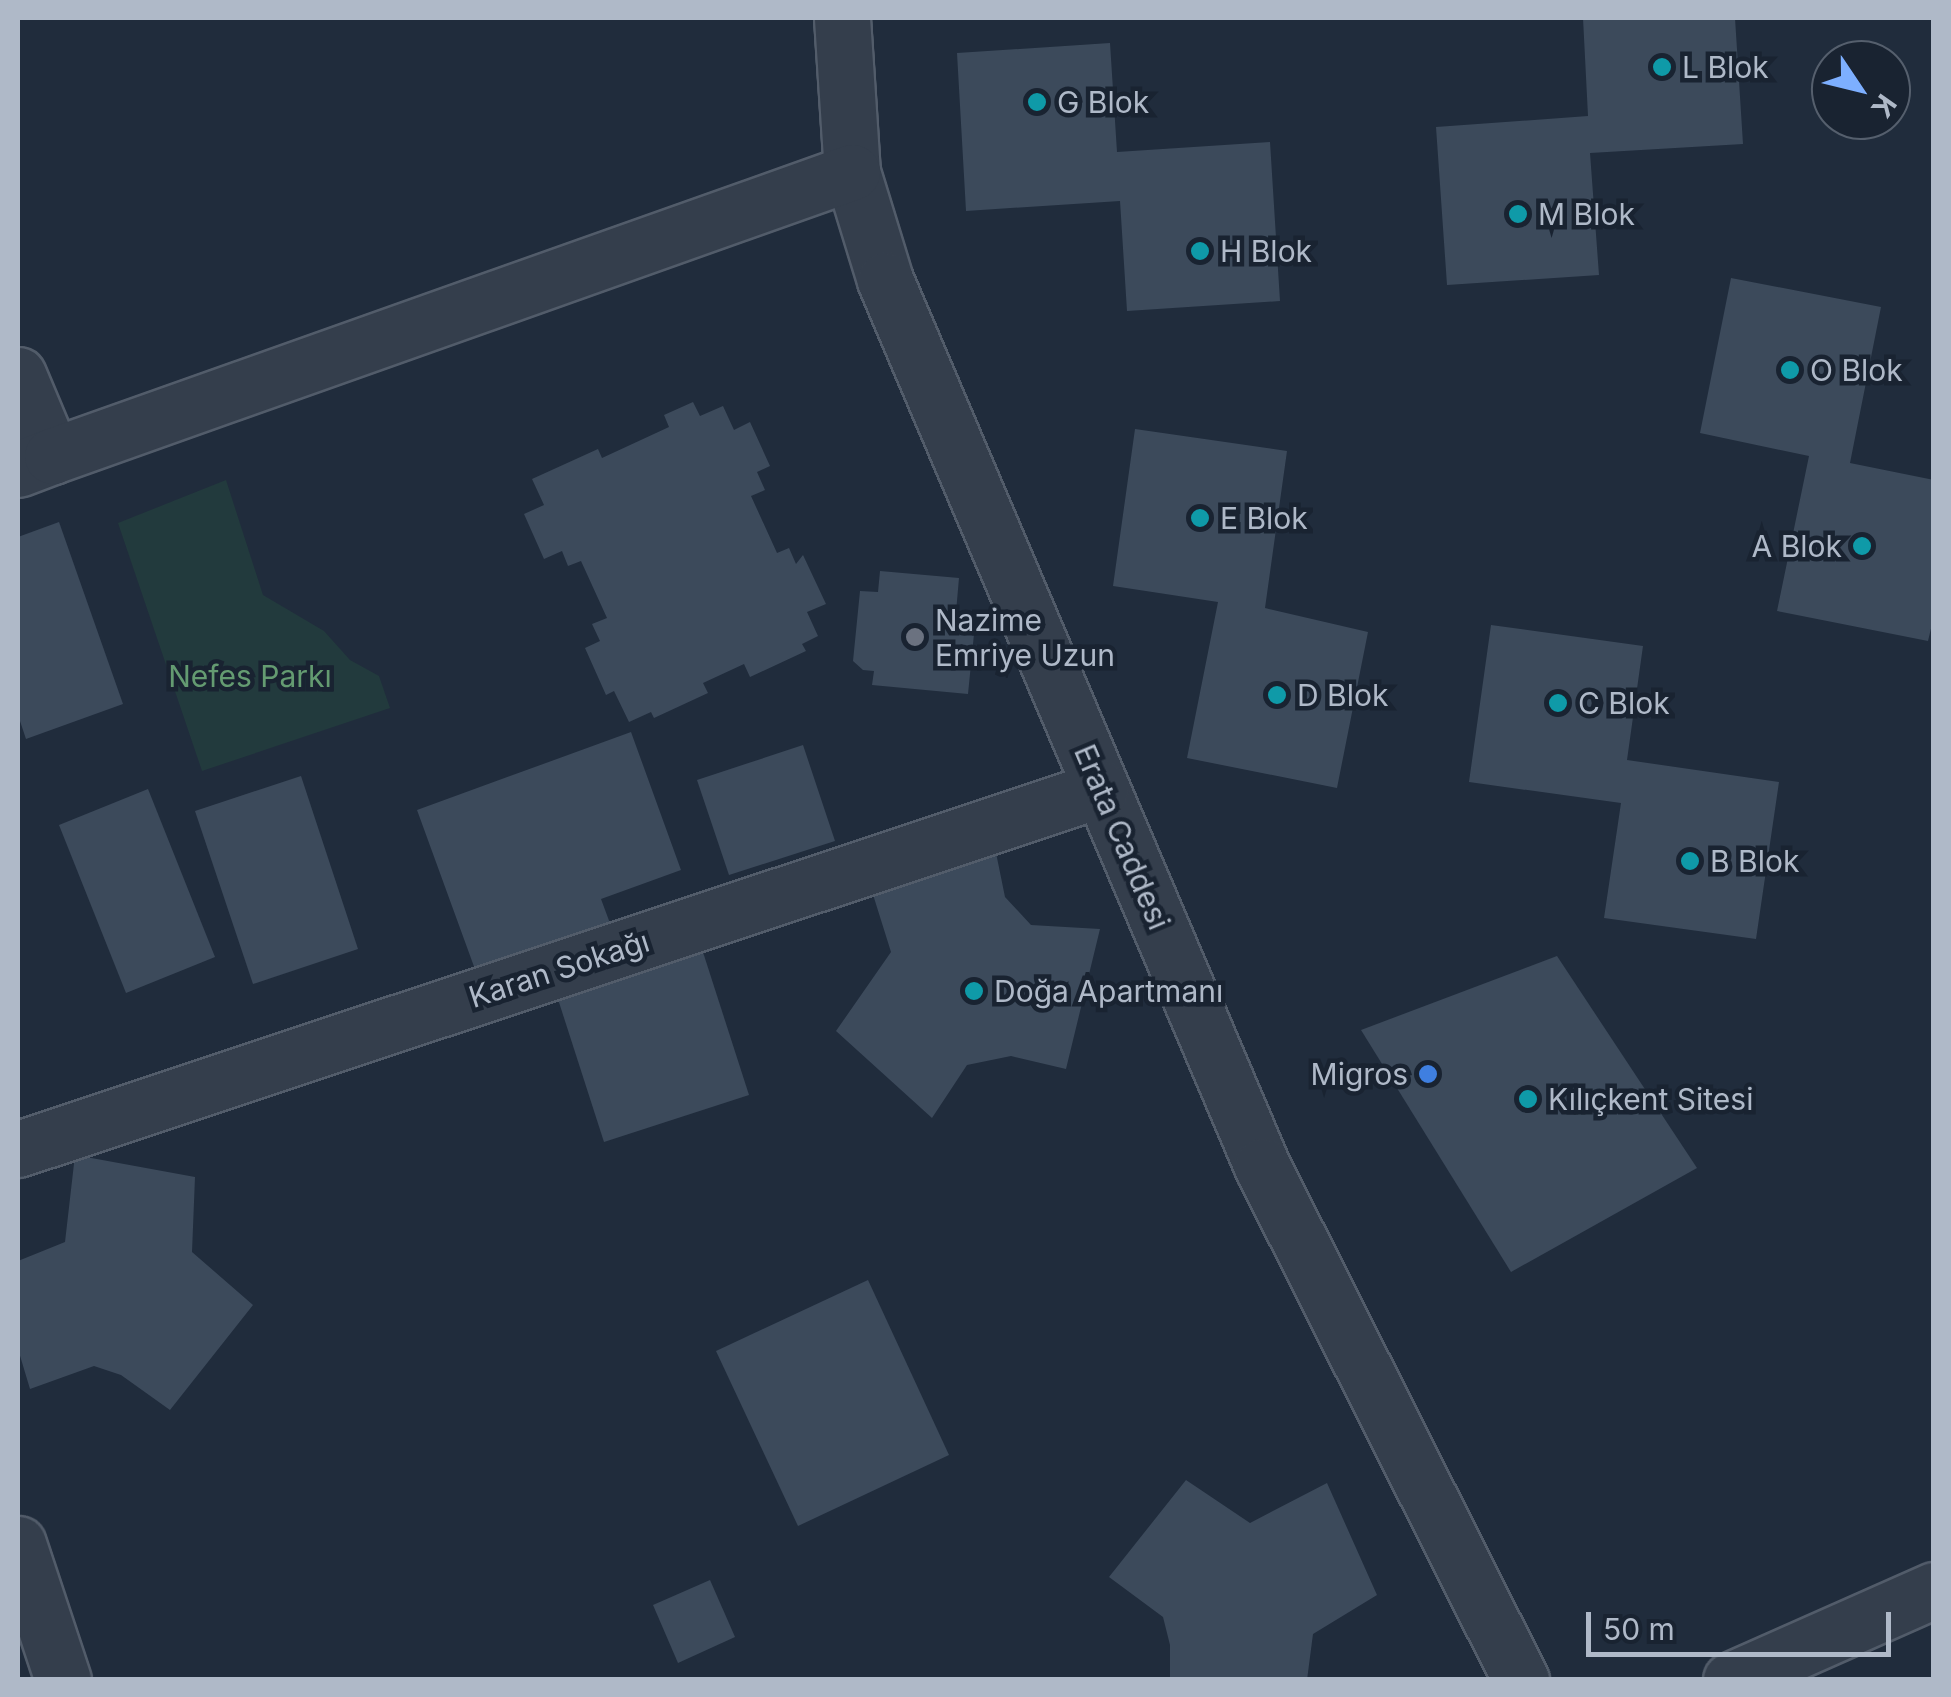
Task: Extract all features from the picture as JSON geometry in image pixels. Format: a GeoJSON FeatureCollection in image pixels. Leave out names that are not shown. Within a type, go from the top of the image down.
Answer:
{"type":"FeatureCollection","features":[{"type":"Feature","properties":{"kind":"street","name":"Erata Caddesi"},"geometry":{"type":"LineString","coordinates":[[842,18],[852,172],[884,280],[1262,1166],[1521,1680]]}},
{"type":"Feature","properties":{"kind":"street"},"geometry":{"type":"LineString","coordinates":[[18,375],[35,463],[852,172]]}},
{"type":"Feature","properties":{"kind":"street","name":"Karan Sokağı"},"geometry":{"type":"LineString","coordinates":[[18,1149],[1101,788]]}},
{"type":"Feature","properties":{"kind":"street"},"geometry":{"type":"LineString","coordinates":[[18,1544],[63,1680]]}},
{"type":"Feature","properties":{"kind":"street"},"geometry":{"type":"LineString","coordinates":[[1731,1680],[1934,1590]]}},
{"type":"Feature","properties":{"kind":"green space","name":"Nefes Parkı"},"geometry":{"type":"Polygon","coordinates":[[[226,480],[263,595],[324,631],[350,660],[379,676],[390,708],[202,771],[118,523],[226,480]]]}},
{"type":"Feature","properties":{"kind":"building"},"geometry":{"type":"Polygon","coordinates":[[[1583,18],[1735,18],[1743,144],[1590,153],[1599,275],[1447,285],[1436,127],[1588,116],[1583,18]]]}},
{"type":"Feature","properties":{"kind":"building"},"geometry":{"type":"Polygon","coordinates":[[[1110,43],[1117,152],[1270,142],[1280,301],[1127,311],[1120,201],[966,211],[957,53],[1110,43]]]}},
{"type":"Feature","properties":{"kind":"building"},"geometry":{"type":"Polygon","coordinates":[[[1731,278],[1881,307],[1850,463],[1934,480],[1934,616],[1928,641],[1777,611],[1809,456],[1700,433],[1731,278]]]}},
{"type":"Feature","properties":{"kind":"building"},"geometry":{"type":"Polygon","coordinates":[[[693,402],[700,416],[723,406],[734,430],[750,422],[770,466],[757,472],[765,490],[751,496],[777,553],[789,548],[796,564],[803,555],[826,604],[807,612],[818,636],[802,644],[806,651],[750,677],[744,664],[703,683],[708,693],[654,718],[651,712],[629,722],[614,691],[606,695],[585,648],[600,641],[592,624],[607,618],[581,561],[568,566],[562,551],[544,559],[524,514],[544,505],[532,479],[598,449],[602,458],[669,427],[664,415],[693,402]]]}},
{"type":"Feature","properties":{"kind":"building"},"geometry":{"type":"Polygon","coordinates":[[[1135,429],[1287,451],[1265,608],[1368,632],[1337,788],[1187,758],[1218,602],[1113,586],[1135,429]]]}},
{"type":"Feature","properties":{"kind":"building"},"geometry":{"type":"Polygon","coordinates":[[[59,522],[123,704],[26,739],[18,715],[18,537],[59,522]]]}},
{"type":"Feature","properties":{"kind":"building","name":"Nazime Emriye Uzun"},"geometry":{"type":"Polygon","coordinates":[[[880,571],[959,578],[956,612],[976,614],[968,694],[872,685],[874,671],[863,670],[853,661],[860,591],[878,592],[880,571]]]}},
{"type":"Feature","properties":{"kind":"building"},"geometry":{"type":"Polygon","coordinates":[[[1491,625],[1643,646],[1627,760],[1779,782],[1756,939],[1604,918],[1621,803],[1469,782],[1491,625]]]}},
{"type":"Feature","properties":{"kind":"building"},"geometry":{"type":"Polygon","coordinates":[[[631,732],[681,870],[601,899],[614,934],[480,983],[417,810],[631,732]]]}},
{"type":"Feature","properties":{"kind":"building"},"geometry":{"type":"Polygon","coordinates":[[[803,745],[835,841],[729,875],[697,780],[803,745]]]}},
{"type":"Feature","properties":{"kind":"building"},"geometry":{"type":"Polygon","coordinates":[[[301,776],[358,949],[253,984],[195,811],[301,776]]]}},
{"type":"Feature","properties":{"kind":"building"},"geometry":{"type":"Polygon","coordinates":[[[148,789],[215,957],[126,993],[59,825],[148,789]]]}},
{"type":"Feature","properties":{"kind":"building","name":"Doğa Apartmanı"},"geometry":{"type":"Polygon","coordinates":[[[994,843],[1005,897],[1031,925],[1100,929],[1066,1069],[1011,1056],[967,1065],[932,1118],[836,1031],[891,952],[870,885],[994,843]]]}},
{"type":"Feature","properties":{"kind":"building"},"geometry":{"type":"Polygon","coordinates":[[[701,946],[749,1095],[604,1142],[556,993],[701,946]]]}},
{"type":"Feature","properties":{"kind":"building","name":"Kılıçkent Sitesi"},"geometry":{"type":"Polygon","coordinates":[[[1557,956],[1697,1168],[1511,1272],[1361,1030],[1557,956]]]}},
{"type":"Feature","properties":{"kind":"building"},"geometry":{"type":"Polygon","coordinates":[[[75,1155],[195,1177],[192,1252],[253,1305],[170,1410],[121,1375],[94,1366],[30,1389],[18,1349],[18,1261],[65,1242],[75,1155]]]}},
{"type":"Feature","properties":{"kind":"building"},"geometry":{"type":"Polygon","coordinates":[[[868,1280],[949,1455],[798,1526],[716,1351],[868,1280]]]}},
{"type":"Feature","properties":{"kind":"building"},"geometry":{"type":"Polygon","coordinates":[[[1186,1480],[1250,1523],[1327,1483],[1377,1595],[1313,1634],[1307,1680],[1170,1680],[1170,1645],[1163,1617],[1109,1577],[1186,1480]]]}},
{"type":"Feature","properties":{"kind":"building"},"geometry":{"type":"Polygon","coordinates":[[[710,1580],[735,1637],[678,1663],[653,1605],[710,1580]]]}},
{"type":"Feature","properties":{"kind":"place","name":"L Blok"},"geometry":{"type":"Point","coordinates":[1662,67]}},
{"type":"Feature","properties":{"kind":"place","name":"G Blok"},"geometry":{"type":"Point","coordinates":[1037,102]}},
{"type":"Feature","properties":{"kind":"place","name":"M Blok"},"geometry":{"type":"Point","coordinates":[1518,214]}},
{"type":"Feature","properties":{"kind":"place","name":"H Blok"},"geometry":{"type":"Point","coordinates":[1200,251]}},
{"type":"Feature","properties":{"kind":"place","name":"O Blok"},"geometry":{"type":"Point","coordinates":[1790,370]}},
{"type":"Feature","properties":{"kind":"place","name":"E Blok"},"geometry":{"type":"Point","coordinates":[1200,518]}},
{"type":"Feature","properties":{"kind":"place","name":"A Blok"},"geometry":{"type":"Point","coordinates":[1862,546]}},
{"type":"Feature","properties":{"kind":"place","name":"Nazime Emriye Uzun"},"geometry":{"type":"Point","coordinates":[915,637]}},
{"type":"Feature","properties":{"kind":"place","name":"D Blok"},"geometry":{"type":"Point","coordinates":[1277,695]}},
{"type":"Feature","properties":{"kind":"place","name":"C Blok"},"geometry":{"type":"Point","coordinates":[1558,703]}},
{"type":"Feature","properties":{"kind":"place","name":"B Blok"},"geometry":{"type":"Point","coordinates":[1690,861]}},
{"type":"Feature","properties":{"kind":"place","name":"Doğa Apartmanı"},"geometry":{"type":"Point","coordinates":[974,991]}},
{"type":"Feature","properties":{"kind":"place","name":"Migros"},"geometry":{"type":"Point","coordinates":[1428,1074]}},
{"type":"Feature","properties":{"kind":"place","name":"Kılıçkent Sitesi"},"geometry":{"type":"Point","coordinates":[1528,1099]}}]}
